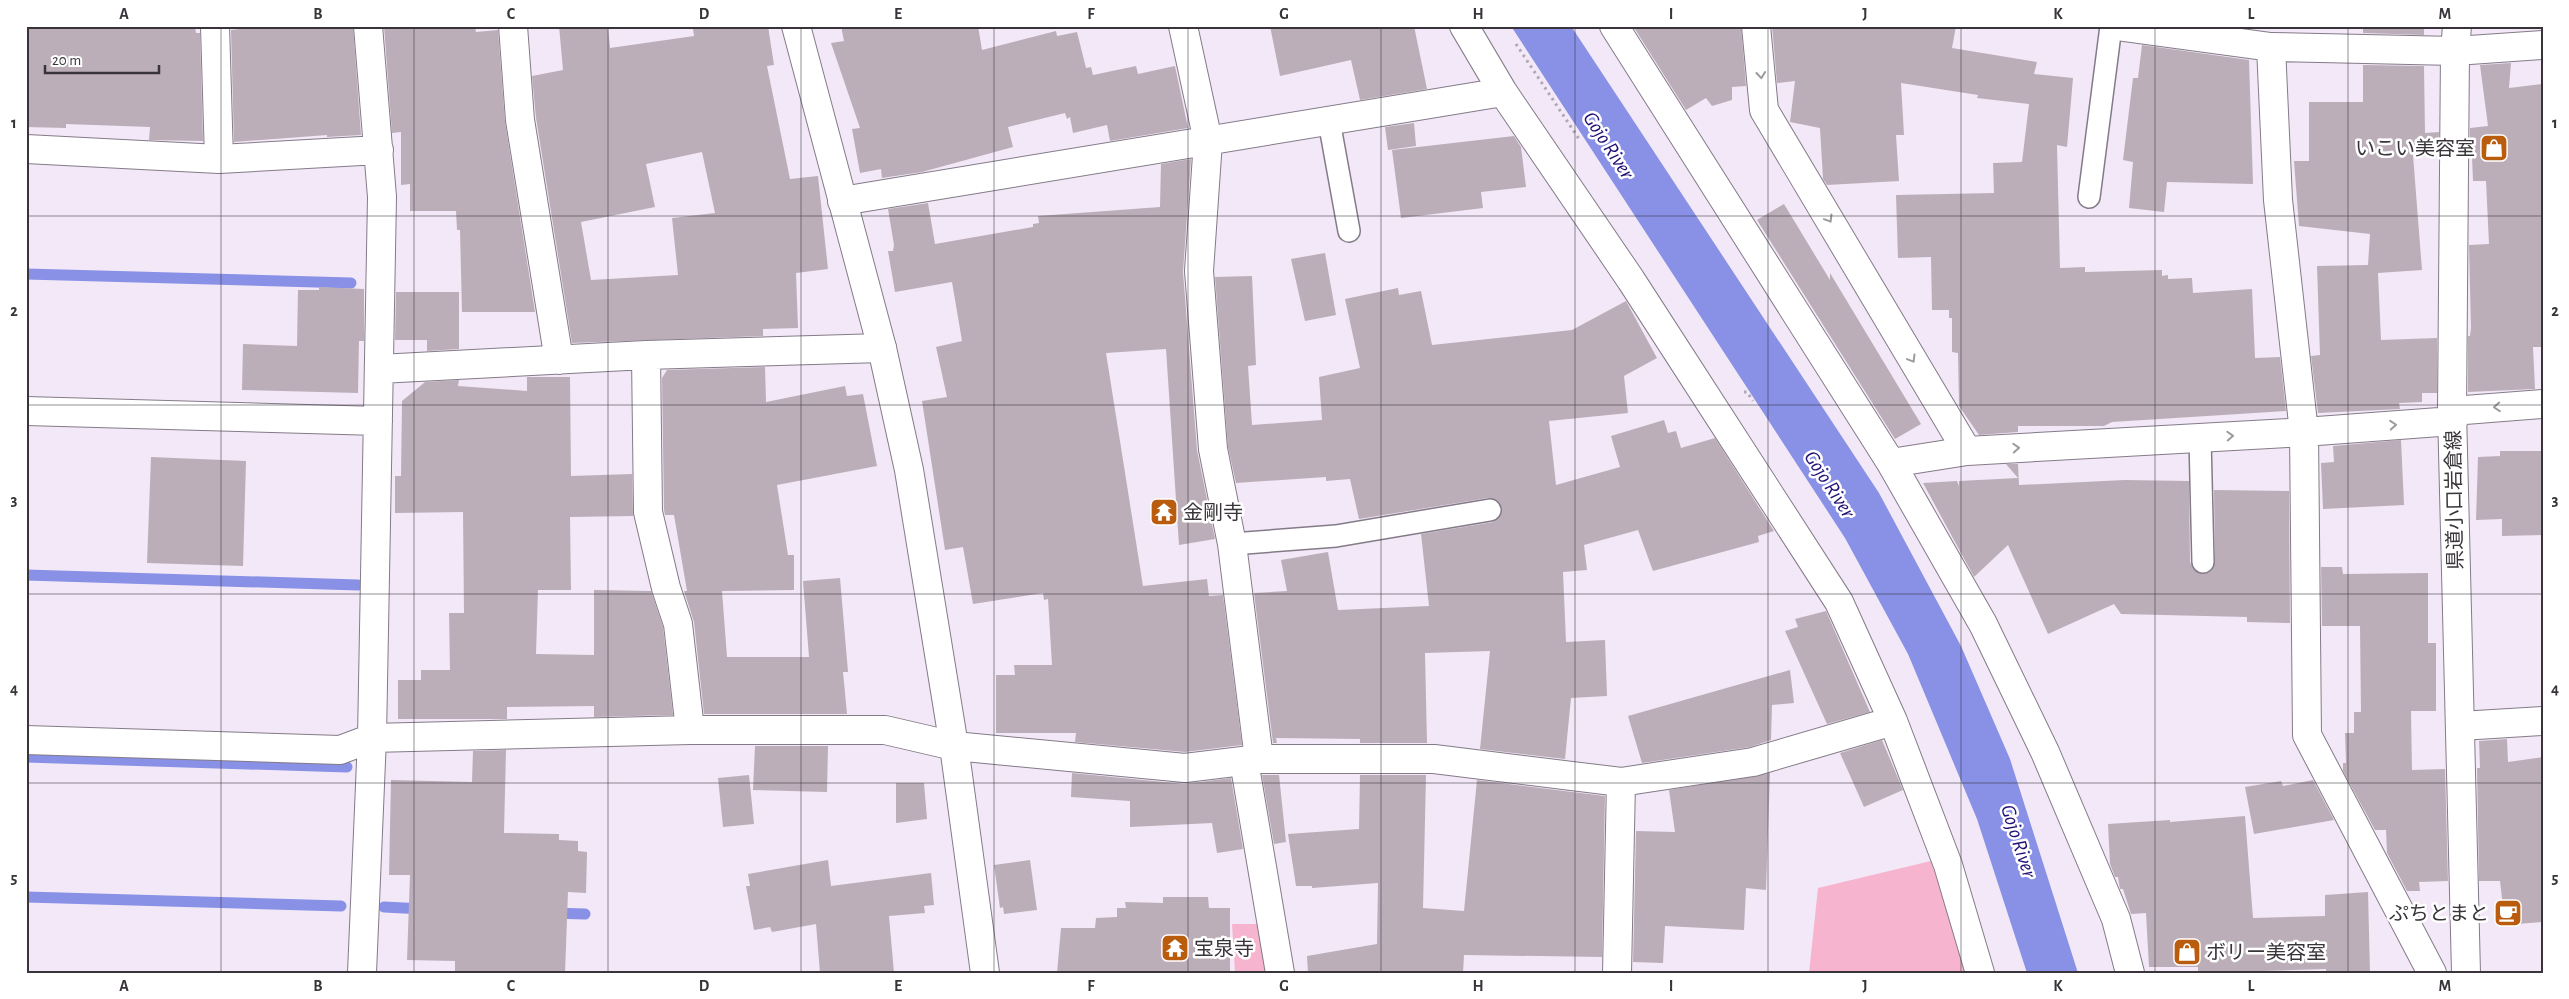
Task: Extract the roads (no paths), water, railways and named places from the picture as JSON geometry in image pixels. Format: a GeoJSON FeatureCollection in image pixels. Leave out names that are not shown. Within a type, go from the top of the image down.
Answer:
{"type":"FeatureCollection","features":[{"type":"Feature","properties":{"kind":"street"},"geometry":{"type":"LineString","coordinates":[[215,26],[219,159]]}},
{"type":"Feature","properties":{"kind":"street"},"geometry":{"type":"LineString","coordinates":[[362,973],[372,738],[382,197],[368,26]]}},
{"type":"Feature","properties":{"kind":"street"},"geometry":{"type":"LineString","coordinates":[[513,26],[520,120],[559,360]]}},
{"type":"Feature","properties":{"kind":"street"},"geometry":{"type":"LineString","coordinates":[[796,26],[882,348],[909,470],[954,746],[985,973]]}},
{"type":"Feature","properties":{"kind":"street"},"geometry":{"type":"LineString","coordinates":[[1183,26],[1208,141],[1199,272],[1213,449],[1232,544],[1251,760],[1280,973]]}},
{"type":"Feature","properties":{"kind":"street"},"geometry":{"type":"LineString","coordinates":[[1464,26],[1504,92],[1631,280],[1839,602],[1893,721],[1948,865],[1980,973]]}},
{"type":"Feature","properties":{"kind":"street"},"geometry":{"type":"LineString","coordinates":[[1614,26],[1892,463],[1983,624],[2045,752],[2116,920],[2130,973]]}},
{"type":"Feature","properties":{"kind":"street"},"geometry":{"type":"LineString","coordinates":[[1756,26],[1764,110],[1967,451]]}},
{"type":"Feature","properties":{"kind":"street"},"geometry":{"type":"LineString","coordinates":[[2116,26],[2271,47],[2456,38],[2543,45]]}},
{"type":"Feature","properties":{"kind":"street","name":"県道小口岩倉線"},"geometry":{"type":"LineString","coordinates":[[2456,38],[2452,416],[2466,973]]}},
{"type":"Feature","properties":{"kind":"street"},"geometry":{"type":"LineString","coordinates":[[2271,47],[2278,200],[2304,432],[2307,735],[2432,973]]}},
{"type":"Feature","properties":{"kind":"street"},"geometry":{"type":"LineString","coordinates":[[842,200],[1504,92]]}},
{"type":"Feature","properties":{"kind":"street"},"geometry":{"type":"LineString","coordinates":[[26,149],[219,159],[379,150]]}},
{"type":"Feature","properties":{"kind":"street"},"geometry":{"type":"LineString","coordinates":[[379,369],[646,355],[882,348]]}},
{"type":"Feature","properties":{"kind":"street"},"geometry":{"type":"LineString","coordinates":[[646,355],[648,512],[666,588],[678,624],[690,730]]}},
{"type":"Feature","properties":{"kind":"street"},"geometry":{"type":"LineString","coordinates":[[1892,463],[1967,451],[2304,432],[2543,404]]}},
{"type":"Feature","properties":{"kind":"street"},"geometry":{"type":"LineString","coordinates":[[26,410],[378,421]]}},
{"type":"Feature","properties":{"kind":"street"},"geometry":{"type":"LineString","coordinates":[[26,740],[340,750],[372,738],[690,730],[885,730],[954,746],[1185,768],[1251,760],[1434,759],[1621,782],[1753,762],[1893,721]]}},
{"type":"Feature","properties":{"kind":"street"},"geometry":{"type":"LineString","coordinates":[[2460,726],[2543,721]]}},
{"type":"Feature","properties":{"kind":"street"},"geometry":{"type":"LineString","coordinates":[[1617,973],[1621,782]]}},
{"type":"Feature","properties":{"kind":"lane"},"geometry":{"type":"LineString","coordinates":[[2089,197],[2111,26]]}},
{"type":"Feature","properties":{"kind":"lane"},"geometry":{"type":"LineString","coordinates":[[1329,121],[1349,232]]}},
{"type":"Feature","properties":{"kind":"lane"},"geometry":{"type":"LineString","coordinates":[[2200,438],[2203,562]]}},
{"type":"Feature","properties":{"kind":"lane"},"geometry":{"type":"LineString","coordinates":[[1232,544],[1336,536],[1490,510]]}},
{"type":"Feature","properties":{"kind":"water","name":"Gojo River"},"geometry":{"type":"Polygon","coordinates":[[[1511,26],[1571,26],[1879,493],[1961,646],[2010,759],[2078,973],[2027,973],[1977,819],[1908,654],[1845,538],[1511,26]]]}},
{"type":"Feature","properties":{"kind":"waterway"},"geometry":{"type":"LineString","coordinates":[[26,274],[351,283]]}},
{"type":"Feature","properties":{"kind":"waterway"},"geometry":{"type":"LineString","coordinates":[[26,575],[358,585]]}},
{"type":"Feature","properties":{"kind":"waterway"},"geometry":{"type":"LineString","coordinates":[[26,757],[347,767]]}},
{"type":"Feature","properties":{"kind":"waterway"},"geometry":{"type":"LineString","coordinates":[[26,897],[341,906]]}},
{"type":"Feature","properties":{"kind":"waterway"},"geometry":{"type":"LineString","coordinates":[[384,907],[423,909]]}},
{"type":"Feature","properties":{"kind":"waterway"},"geometry":{"type":"LineString","coordinates":[[551,913],[585,914]]}},
{"type":"Feature","properties":{"kind":"place","name":"いこい美容室"},"geometry":{"type":"Point","coordinates":[2494,148]}},
{"type":"Feature","properties":{"kind":"place","name":"金剛寺"},"geometry":{"type":"Point","coordinates":[1164,512]}},
{"type":"Feature","properties":{"kind":"place","name":"ぷちとまと"},"geometry":{"type":"Point","coordinates":[2508,913]}},
{"type":"Feature","properties":{"kind":"place","name":"宝泉寺"},"geometry":{"type":"Point","coordinates":[1175,948]}},
{"type":"Feature","properties":{"kind":"place","name":"ボリー美容室"},"geometry":{"type":"Point","coordinates":[2187,952]}}]}
